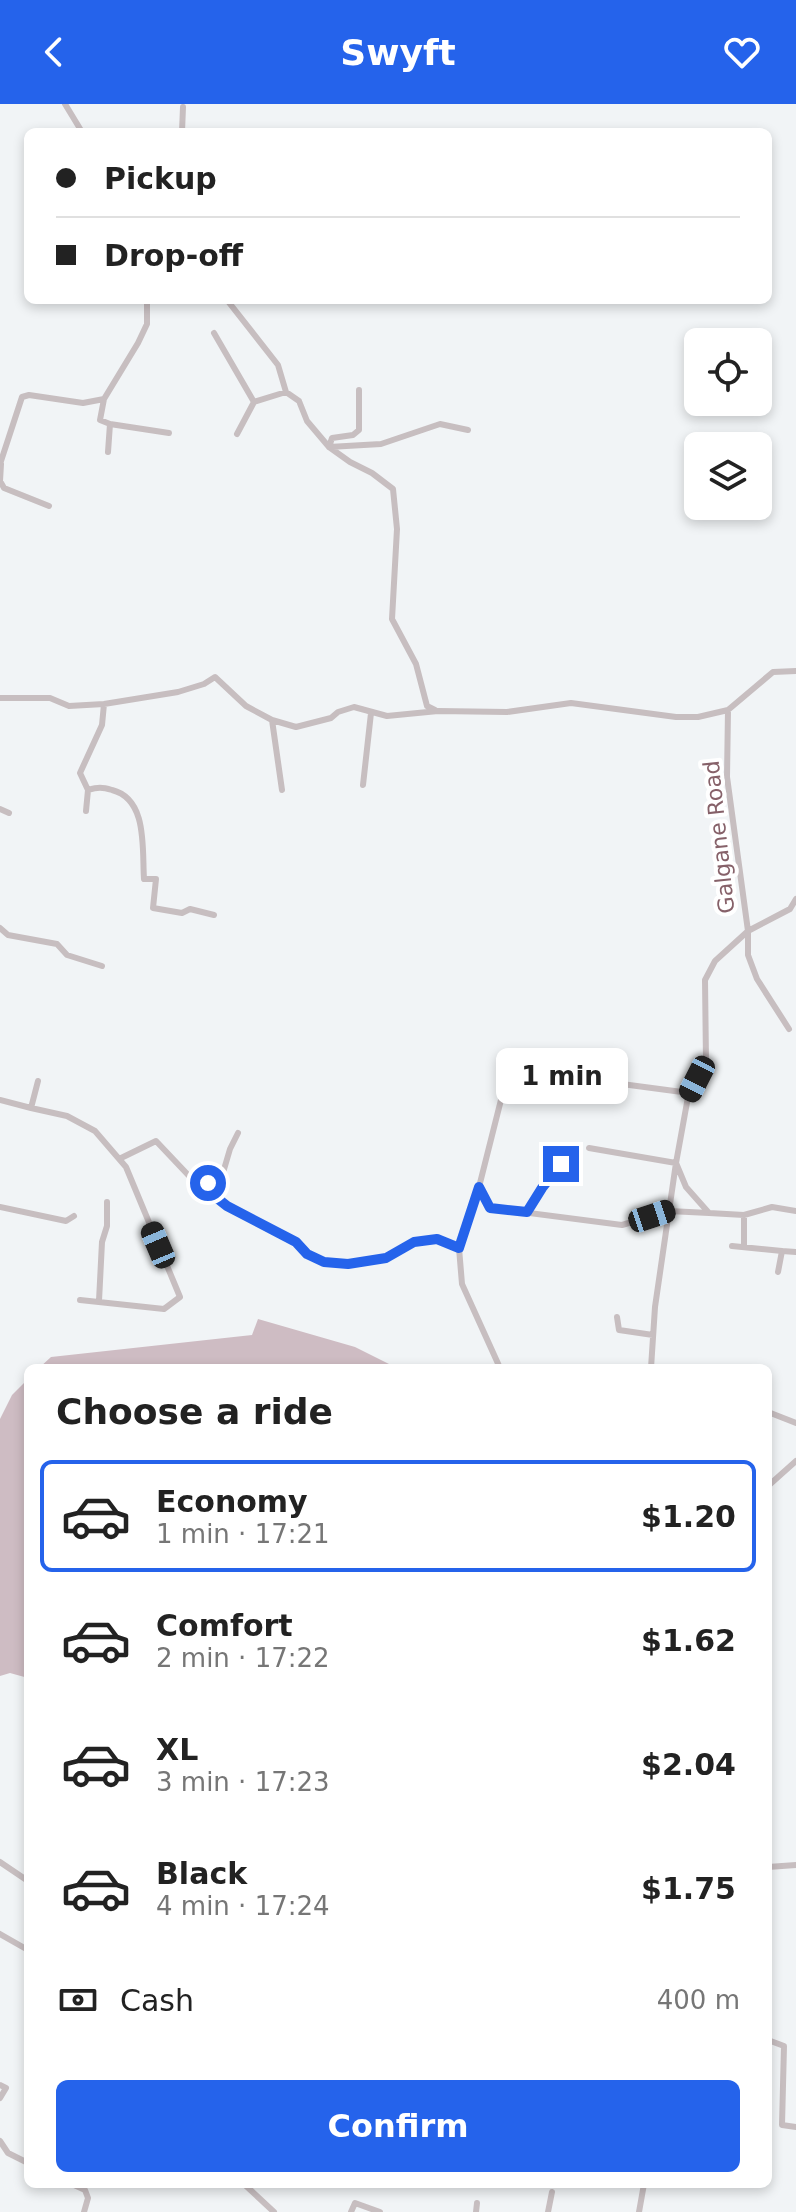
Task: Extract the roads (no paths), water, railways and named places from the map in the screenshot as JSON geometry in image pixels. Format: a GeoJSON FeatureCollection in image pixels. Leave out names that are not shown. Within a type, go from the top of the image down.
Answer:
{"type":"FeatureCollection","features":[{"type":"Feature","properties":{"kind":"street"},"geometry":{"type":"LineString","coordinates":[[65,104],[80,128]]}},
{"type":"Feature","properties":{"kind":"street"},"geometry":{"type":"LineString","coordinates":[[182,128],[183,107]]}},
{"type":"Feature","properties":{"kind":"street"},"geometry":{"type":"LineString","coordinates":[[147,304],[147,324],[104,399],[100,420],[169,433]]}},
{"type":"Feature","properties":{"kind":"street"},"geometry":{"type":"LineString","coordinates":[[230,304],[278,365],[286,392],[299,401],[307,421],[329,447],[393,489],[397,529],[392,619],[416,664],[427,706],[438,711]]}},
{"type":"Feature","properties":{"kind":"street"},"geometry":{"type":"LineString","coordinates":[[214,333],[254,402]]}},
{"type":"Feature","properties":{"kind":"street"},"geometry":{"type":"LineString","coordinates":[[329,447],[332,438],[353,435],[359,430],[359,390]]}},
{"type":"Feature","properties":{"kind":"street"},"geometry":{"type":"LineString","coordinates":[[237,434],[254,402],[286,392]]}},
{"type":"Feature","properties":{"kind":"street"},"geometry":{"type":"LineString","coordinates":[[49,506],[4,488],[0,481],[1,464],[22,397],[29,395],[83,403],[104,399]]}},
{"type":"Feature","properties":{"kind":"street"},"geometry":{"type":"LineString","coordinates":[[108,452],[110,424]]}},
{"type":"Feature","properties":{"kind":"street"},"geometry":{"type":"LineString","coordinates":[[329,447],[381,444],[440,424],[468,430]]}},
{"type":"Feature","properties":{"kind":"street"},"geometry":{"type":"LineString","coordinates":[[0,698],[50,698],[69,706],[104,704],[178,692],[215,677],[246,706],[272,720],[296,727],[331,718],[354,707],[387,716],[438,711],[507,712],[571,703],[676,717],[698,717],[728,710],[773,672],[796,671]]}},
{"type":"Feature","properties":{"kind":"street"},"geometry":{"type":"LineString","coordinates":[[86,811],[88,790],[80,773],[102,725],[104,704]]}},
{"type":"Feature","properties":{"kind":"street","name":"Galgane Road"},"geometry":{"type":"LineString","coordinates":[[651,1364],[655,1307],[676,1163],[688,1097],[706,1061],[705,980],[715,961],[748,931],[727,777],[728,710]]}},
{"type":"Feature","properties":{"kind":"street"},"geometry":{"type":"LineString","coordinates":[[363,785],[371,713]]}},
{"type":"Feature","properties":{"kind":"street"},"geometry":{"type":"LineString","coordinates":[[272,720],[282,790]]}},
{"type":"Feature","properties":{"kind":"street"},"geometry":{"type":"LineString","coordinates":[[88,790],[99,786],[120,792],[133,801],[140,824],[144,879],[156,879],[153,908],[182,913],[190,909],[214,915]]}},
{"type":"Feature","properties":{"kind":"street"},"geometry":{"type":"LineString","coordinates":[[0,809],[9,813]]}},
{"type":"Feature","properties":{"kind":"street"},"geometry":{"type":"LineString","coordinates":[[789,1029],[757,979],[748,955],[748,931],[790,909],[796,899]]}},
{"type":"Feature","properties":{"kind":"street"},"geometry":{"type":"LineString","coordinates":[[0,928],[8,935],[57,944],[67,955],[102,966]]}},
{"type":"Feature","properties":{"kind":"street"},"geometry":{"type":"LineString","coordinates":[[524,1071],[682,1092],[688,1097]]}},
{"type":"Feature","properties":{"kind":"street"},"geometry":{"type":"LineString","coordinates":[[498,1364],[462,1284],[459,1248],[479,1187],[506,1080]]}},
{"type":"Feature","properties":{"kind":"street"},"geometry":{"type":"LineString","coordinates":[[31,1108],[38,1081]]}},
{"type":"Feature","properties":{"kind":"street"},"geometry":{"type":"LineString","coordinates":[[0,1100],[67,1116],[95,1131],[126,1167],[180,1297],[164,1309],[80,1300]]}},
{"type":"Feature","properties":{"kind":"street"},"geometry":{"type":"LineString","coordinates":[[203,1187],[208,1183],[220,1183],[238,1133]]}},
{"type":"Feature","properties":{"kind":"street"},"geometry":{"type":"LineString","coordinates":[[119,1159],[156,1141],[191,1178],[227,1206],[296,1242],[307,1254],[324,1262],[348,1264],[386,1258],[414,1242],[437,1239],[459,1248]]}},
{"type":"Feature","properties":{"kind":"street"},"geometry":{"type":"LineString","coordinates":[[589,1148],[676,1163],[686,1187],[709,1213]]}},
{"type":"Feature","properties":{"kind":"street"},"geometry":{"type":"LineString","coordinates":[[527,1212],[561,1164]]}},
{"type":"Feature","properties":{"kind":"street"},"geometry":{"type":"LineString","coordinates":[[479,1187],[490,1208],[622,1225],[669,1211],[744,1215],[772,1207],[796,1211]]}},
{"type":"Feature","properties":{"kind":"street"},"geometry":{"type":"LineString","coordinates":[[99,1301],[107,1202]]}},
{"type":"Feature","properties":{"kind":"street"},"geometry":{"type":"LineString","coordinates":[[0,1207],[66,1221],[74,1216]]}},
{"type":"Feature","properties":{"kind":"street"},"geometry":{"type":"LineString","coordinates":[[744,1215],[744,1246]]}},
{"type":"Feature","properties":{"kind":"street"},"geometry":{"type":"LineString","coordinates":[[732,1246],[796,1252]]}},
{"type":"Feature","properties":{"kind":"street"},"geometry":{"type":"LineString","coordinates":[[778,1272],[782,1251]]}},
{"type":"Feature","properties":{"kind":"street"},"geometry":{"type":"LineString","coordinates":[[617,1317],[619,1330],[653,1335]]}},
{"type":"Feature","properties":{"kind":"street"},"geometry":{"type":"LineString","coordinates":[[772,1414],[796,1423]]}},
{"type":"Feature","properties":{"kind":"street"},"geometry":{"type":"LineString","coordinates":[[772,1482],[796,1461]]}},
{"type":"Feature","properties":{"kind":"street"},"geometry":{"type":"LineString","coordinates":[[0,1862],[24,1878]]}},
{"type":"Feature","properties":{"kind":"street"},"geometry":{"type":"LineString","coordinates":[[772,1867],[796,1865]]}},
{"type":"Feature","properties":{"kind":"street"},"geometry":{"type":"LineString","coordinates":[[0,1934],[24,1948]]}},
{"type":"Feature","properties":{"kind":"street"},"geometry":{"type":"LineString","coordinates":[[772,2042],[784,2046],[782,2125],[796,2127]]}},
{"type":"Feature","properties":{"kind":"street"},"geometry":{"type":"LineString","coordinates":[[0,2085],[6,2088],[0,2098]]}},
{"type":"Feature","properties":{"kind":"street"},"geometry":{"type":"LineString","coordinates":[[0,2141],[8,2153],[24,2161]]}},
{"type":"Feature","properties":{"kind":"street"},"geometry":{"type":"LineString","coordinates":[[81,2188],[88,2198],[84,2212]]}},
{"type":"Feature","properties":{"kind":"street"},"geometry":{"type":"LineString","coordinates":[[248,2188],[274,2212]]}},
{"type":"Feature","properties":{"kind":"street"},"geometry":{"type":"LineString","coordinates":[[639,2212],[643,2188]]}},
{"type":"Feature","properties":{"kind":"street"},"geometry":{"type":"LineString","coordinates":[[548,2212],[552,2192]]}},
{"type":"Feature","properties":{"kind":"street"},"geometry":{"type":"LineString","coordinates":[[351,2212],[355,2203],[380,2212]]}},
{"type":"Feature","properties":{"kind":"street"},"geometry":{"type":"LineString","coordinates":[[476,2212],[477,2203]]}}]}
